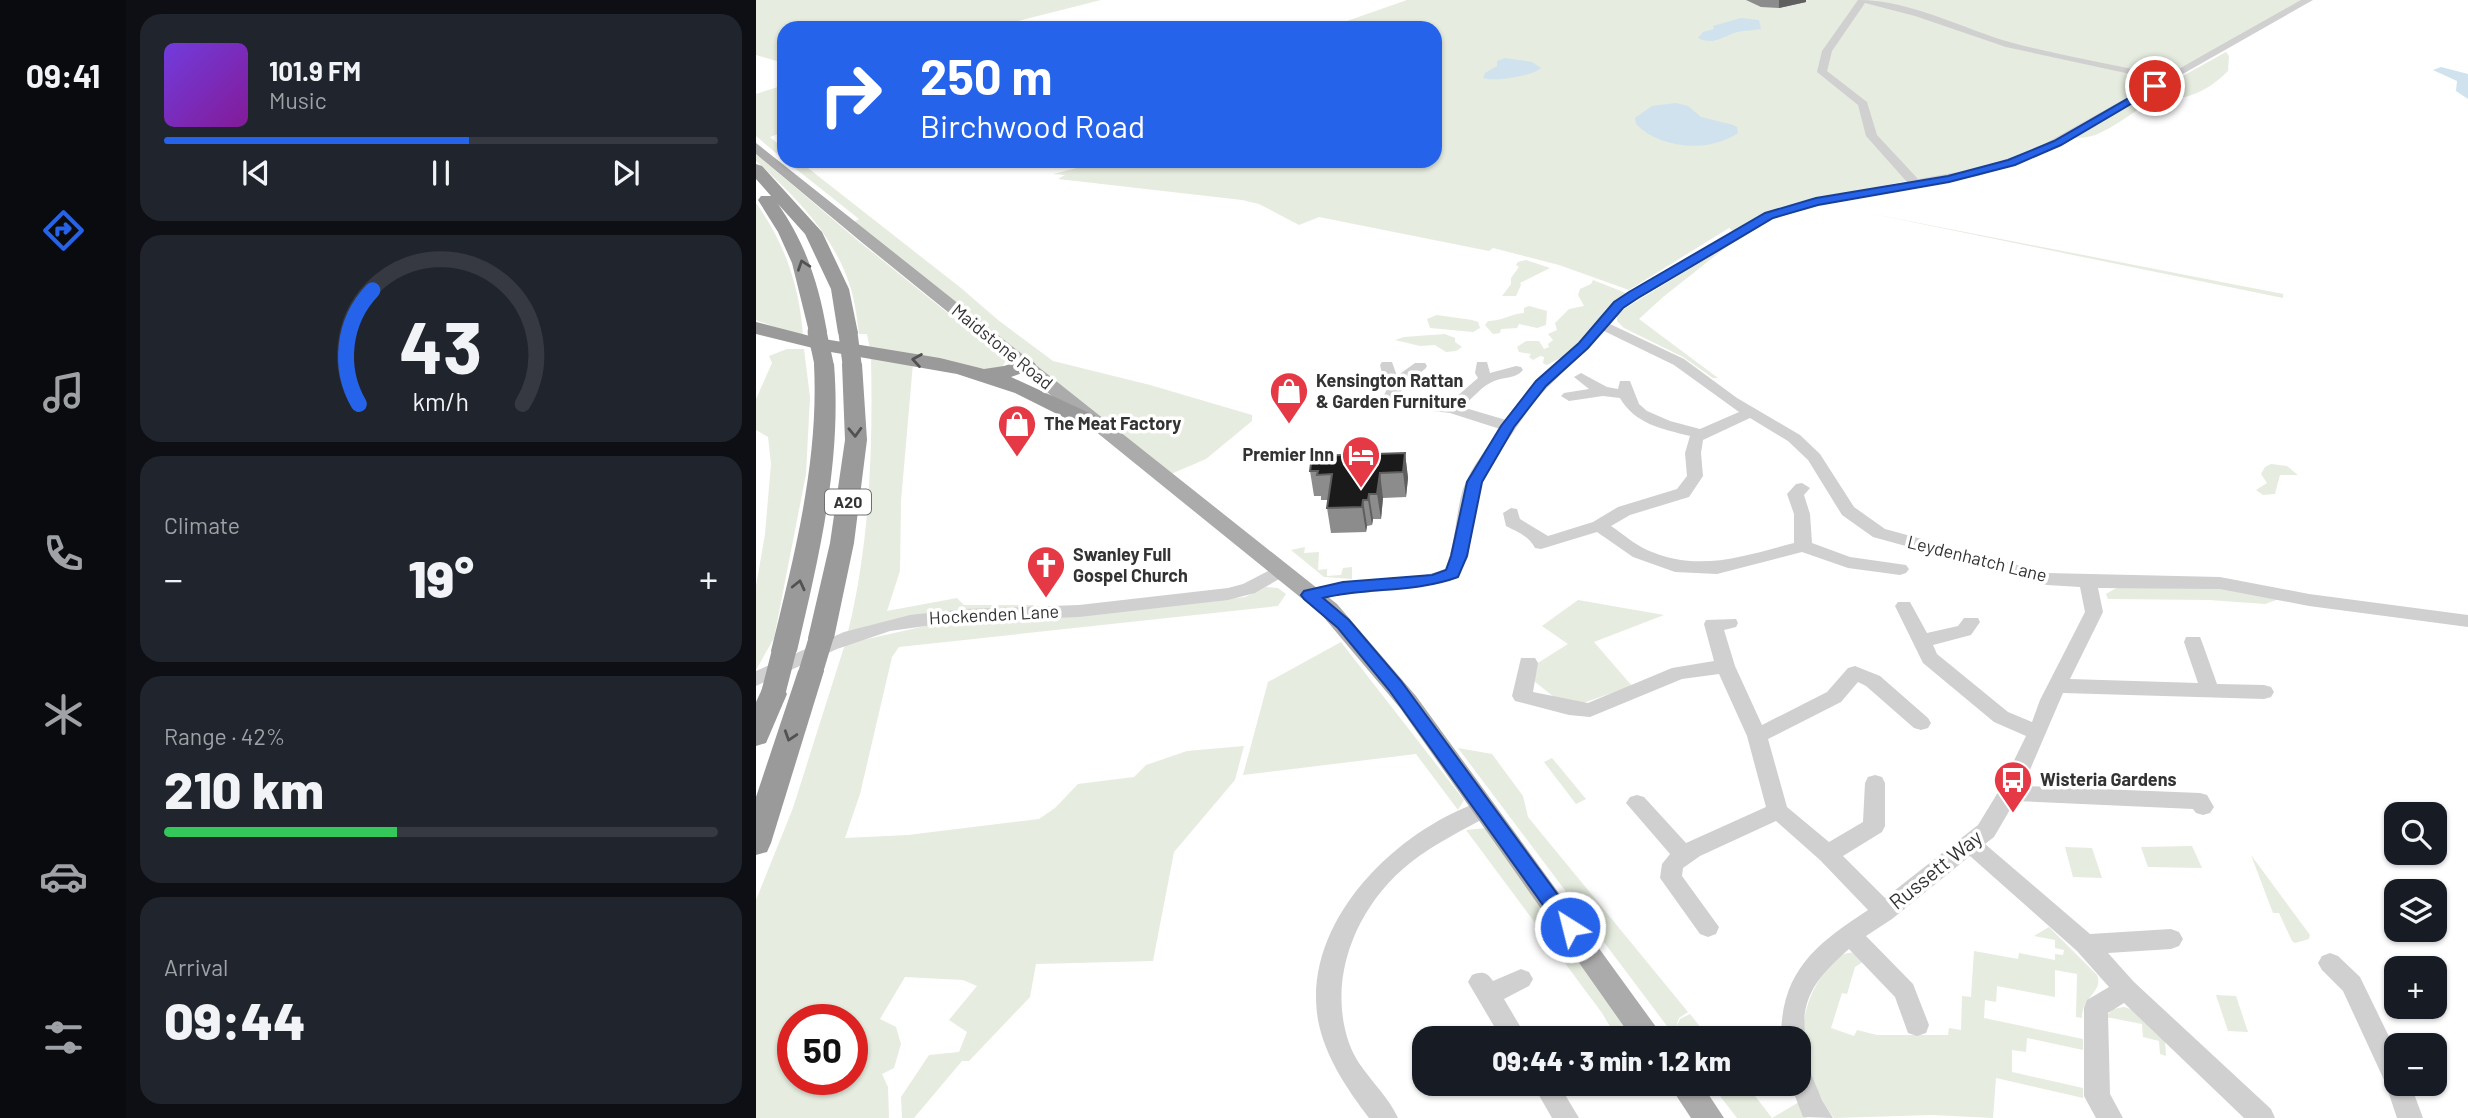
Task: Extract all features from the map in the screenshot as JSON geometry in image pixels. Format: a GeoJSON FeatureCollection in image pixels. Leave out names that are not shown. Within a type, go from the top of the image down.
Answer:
{"type":"FeatureCollection","features":[{"type":"Feature","properties":{"kind":"highway","name":"A20"},"geometry":{"type":"LineString","coordinates":[[756,169],[813,232],[840,289],[852,363],[856,440],[842,543],[821,638],[756,843]]}},
{"type":"Feature","properties":{"kind":"highway","name":"A20"},"geometry":{"type":"LineString","coordinates":[[756,186],[789,232],[804,265],[826,380],[823,453],[808,549],[784,651],[764,687],[756,736]]}},
{"type":"Feature","properties":{"kind":"highway"},"geometry":{"type":"LineString","coordinates":[[756,328],[796,340],[940,364],[984,375],[1049,399],[1099,426]]}},
{"type":"Feature","properties":{"kind":"highway"},"geometry":{"type":"LineString","coordinates":[[984,375],[1008,372],[1026,365]]}},
{"type":"Feature","properties":{"kind":"main road","name":"Maidstone Road"},"geometry":{"type":"LineString","coordinates":[[756,147],[777,164]]}},
{"type":"Feature","properties":{"kind":"main road","name":"Maidstone Road"},"geometry":{"type":"LineString","coordinates":[[782,168],[1329,609],[1404,696],[1640,1026]]}},
{"type":"Feature","properties":{"kind":"main road"},"geometry":{"type":"LineString","coordinates":[[1693,1096],[1709,1118]]}},
{"type":"Feature","properties":{"kind":"street"},"geometry":{"type":"LineString","coordinates":[[1917,185],[1872,136],[1863,104],[1822,72],[1827,51],[1864,0],[2010,45],[2166,79]]}},
{"type":"Feature","properties":{"kind":"street"},"geometry":{"type":"LineString","coordinates":[[1310,595],[1319,591],[1434,580],[1452,573],[1459,556],[1474,482],[1508,426],[1541,384],[1602,326],[1618,305],[1769,216],[1816,202],[1978,173],[2036,153],[2308,0]]}},
{"type":"Feature","properties":{"kind":"street","name":"Leydenhatch Lane"},"geometry":{"type":"LineString","coordinates":[[1602,326],[1659,350],[1794,438],[1814,457],[1848,511],[1880,533],[2038,577],[2088,582],[2220,583],[2309,600],[2468,621]]}},
{"type":"Feature","properties":{"kind":"street"},"geometry":{"type":"LineString","coordinates":[[1387,365],[1390,377],[1396,383]]}},
{"type":"Feature","properties":{"kind":"street"},"geometry":{"type":"LineString","coordinates":[[1420,366],[1396,383],[1389,402],[1451,410],[1508,426]]}},
{"type":"Feature","properties":{"kind":"street"},"geometry":{"type":"LineString","coordinates":[[1451,410],[1485,372],[1510,374],[1516,370]]}},
{"type":"Feature","properties":{"kind":"street"},"geometry":{"type":"LineString","coordinates":[[1581,377],[1603,391]]}},
{"type":"Feature","properties":{"kind":"street"},"geometry":{"type":"LineString","coordinates":[[1569,396],[1625,389],[1635,411],[1642,416],[1702,434]]}},
{"type":"Feature","properties":{"kind":"street"},"geometry":{"type":"LineString","coordinates":[[1511,513],[1512,522],[1530,531],[1542,543],[1599,526],[1624,511],[1683,493],[1695,477],[1693,444],[1702,434],[1752,411]]}},
{"type":"Feature","properties":{"kind":"street"},"geometry":{"type":"LineString","coordinates":[[1792,491],[1802,514],[1803,546]]}},
{"type":"Feature","properties":{"kind":"street"},"geometry":{"type":"LineString","coordinates":[[1599,526],[1639,553],[1675,566],[1691,568],[1735,565],[1803,546],[1848,562],[1900,569]]}},
{"type":"Feature","properties":{"kind":"street","name":"Hockenden Lane"},"geometry":{"type":"LineString","coordinates":[[764,687],[795,659],[854,636],[908,621],[952,615],[1057,613],[1228,594],[1250,589],[1280,571]]}},
{"type":"Feature","properties":{"kind":"street","name":"Russett Way"},"geometry":{"type":"LineString","coordinates":[[1793,1026],[1793,1012],[1809,971],[1850,934],[1884,912],[1986,831],[2009,793],[2094,612],[2088,582]]}},
{"type":"Feature","properties":{"kind":"street"},"geometry":{"type":"LineString","coordinates":[[1329,609],[1348,597],[1354,588]]}},
{"type":"Feature","properties":{"kind":"street"},"geometry":{"type":"LineString","coordinates":[[1904,606],[1930,658],[2001,717],[2038,733]]}},
{"type":"Feature","properties":{"kind":"street"},"geometry":{"type":"LineString","coordinates":[[1717,620],[1725,666],[1757,736],[1778,811],[1828,854],[1884,912]]}},
{"type":"Feature","properties":{"kind":"street"},"geometry":{"type":"LineString","coordinates":[[1921,641],[1964,631],[1971,622]]}},
{"type":"Feature","properties":{"kind":"street"},"geometry":{"type":"LineString","coordinates":[[2193,642],[2208,688]]}},
{"type":"Feature","properties":{"kind":"street"},"geometry":{"type":"LineString","coordinates":[[1528,663],[1522,696],[1583,710],[1602,707],[1679,673],[1725,666]]}},
{"type":"Feature","properties":{"kind":"street"},"geometry":{"type":"LineString","coordinates":[[1757,736],[1834,697],[1855,673],[1873,681],[1921,723]]}},
{"type":"Feature","properties":{"kind":"street"},"geometry":{"type":"LineString","coordinates":[[2057,686],[2208,688],[2264,692]]}},
{"type":"Feature","properties":{"kind":"street"},"geometry":{"type":"LineString","coordinates":[[1828,854],[1874,826],[1875,783]]}},
{"type":"Feature","properties":{"kind":"street"},"geometry":{"type":"LineString","coordinates":[[2009,793],[2200,801],[2203,807]]}},
{"type":"Feature","properties":{"kind":"street"},"geometry":{"type":"LineString","coordinates":[[1637,803],[1684,855]]}},
{"type":"Feature","properties":{"kind":"street"},"geometry":{"type":"LineString","coordinates":[[1385,1118],[1347,1066],[1335,1041],[1329,1010],[1331,979],[1337,954],[1357,907],[1394,863],[1414,848],[1485,808]]}},
{"type":"Feature","properties":{"kind":"street"},"geometry":{"type":"LineString","coordinates":[[1708,927],[1671,878],[1673,864],[1684,855],[1778,811]]}},
{"type":"Feature","properties":{"kind":"street"},"geometry":{"type":"LineString","coordinates":[[1970,843],[2085,944],[2126,989],[2262,1118]]}},
{"type":"Feature","properties":{"kind":"street"},"geometry":{"type":"LineString","coordinates":[[1850,934],[1905,991],[1917,1025]]}},
{"type":"Feature","properties":{"kind":"street"},"geometry":{"type":"LineString","coordinates":[[2085,944],[2171,939]]}},
{"type":"Feature","properties":{"kind":"street"},"geometry":{"type":"LineString","coordinates":[[2330,963],[2353,984],[2384,1052]]}},
{"type":"Feature","properties":{"kind":"street"},"geometry":{"type":"LineString","coordinates":[[1508,1026],[1484,988],[1521,979]]}},
{"type":"Feature","properties":{"kind":"street"},"geometry":{"type":"LineString","coordinates":[[2110,1118],[2097,1096],[2096,1008],[2126,989]]}},
{"type":"Feature","properties":{"kind":"street"},"geometry":{"type":"LineString","coordinates":[[1552,1096],[1566,1118]]}},
{"type":"Feature","properties":{"kind":"street"},"geometry":{"type":"LineString","coordinates":[[1807,1096],[1820,1118]]}},
{"type":"Feature","properties":{"kind":"street"},"geometry":{"type":"LineString","coordinates":[[2402,1096],[2410,1118]]}},
{"type":"Feature","properties":{"kind":"shaded area"},"geometry":{"type":"Polygon","coordinates":[[[756,0],[1101,0],[1018,21],[777,21],[777,61],[756,55],[756,0]]]}},
{"type":"Feature","properties":{"kind":"shaded area"},"geometry":{"type":"Polygon","coordinates":[[[1407,0],[2307,0],[2163,77],[2057,143],[1978,172],[1916,179],[1788,206],[1767,213],[1733,231],[1729,228],[1629,290],[1559,265],[1493,248],[1489,251],[1319,217],[1299,225],[1259,204],[1242,200],[1058,179],[1065,175],[1053,174],[1077,168],[1442,168],[1442,21],[1347,21],[1407,0]]]}},
{"type":"Feature","properties":{"kind":"shaded area"},"geometry":{"type":"Polygon","coordinates":[[[2226,52],[2229,56],[2228,71],[2206,88],[2187,97],[2153,102],[2094,135],[2073,137],[2226,52]]]}},
{"type":"Feature","properties":{"kind":"shaded area"},"geometry":{"type":"Polygon","coordinates":[[[777,87],[777,134],[770,137],[777,143],[777,154],[756,136],[756,94],[777,87]]]}},
{"type":"Feature","properties":{"kind":"shaded area"},"geometry":{"type":"Polygon","coordinates":[[[756,154],[1006,360],[1002,368],[989,371],[870,349],[867,334],[859,334],[852,292],[834,250],[799,202],[756,161],[756,154]]]}},
{"type":"Feature","properties":{"kind":"shaded area"},"geometry":{"type":"Polygon","coordinates":[[[795,168],[808,168],[1053,361],[1150,385],[1252,415],[1252,421],[1206,459],[1171,474],[854,222],[859,219],[795,168]]]}},
{"type":"Feature","properties":{"kind":"shaded area"},"geometry":{"type":"Polygon","coordinates":[[[756,203],[775,234],[789,267],[798,301],[803,337],[756,320],[756,203]]]}},
{"type":"Feature","properties":{"kind":"shaded area"},"geometry":{"type":"Polygon","coordinates":[[[1868,213],[2283,294],[2283,298],[1868,213]]]}},
{"type":"Feature","properties":{"kind":"shaded area"},"geometry":{"type":"Polygon","coordinates":[[[1768,221],[1725,248],[1639,319],[1718,378],[1713,378],[1683,357],[1624,328],[1617,321],[1617,316],[1624,309],[1768,221]]]}},
{"type":"Feature","properties":{"kind":"shaded area"},"geometry":{"type":"Polygon","coordinates":[[[1526,260],[1550,268],[1520,283],[1516,296],[1502,296],[1519,267],[1516,265],[1518,262],[1526,260]]]}},
{"type":"Feature","properties":{"kind":"shaded area"},"geometry":{"type":"Polygon","coordinates":[[[1593,280],[1626,293],[1605,310],[1597,326],[1570,353],[1547,365],[1543,363],[1544,357],[1533,360],[1529,357],[1531,354],[1519,352],[1517,347],[1526,341],[1539,341],[1544,349],[1549,347],[1548,344],[1553,340],[1548,334],[1557,330],[1555,323],[1569,309],[1584,306],[1578,295],[1580,289],[1591,284],[1593,280]]]}},
{"type":"Feature","properties":{"kind":"shaded area"},"geometry":{"type":"Polygon","coordinates":[[[1529,306],[1547,311],[1546,325],[1537,328],[1519,324],[1517,328],[1501,329],[1500,333],[1493,334],[1485,325],[1488,321],[1524,313],[1524,308],[1529,306]]]}},
{"type":"Feature","properties":{"kind":"shaded area"},"geometry":{"type":"Polygon","coordinates":[[[1437,315],[1472,320],[1478,322],[1480,328],[1473,332],[1430,328],[1427,319],[1437,315]]]}},
{"type":"Feature","properties":{"kind":"shaded area"},"geometry":{"type":"Polygon","coordinates":[[[1445,334],[1455,338],[1455,342],[1462,347],[1446,352],[1435,345],[1420,346],[1395,340],[1404,337],[1445,334]]]}},
{"type":"Feature","properties":{"kind":"shaded area"},"geometry":{"type":"Polygon","coordinates":[[[787,349],[804,349],[810,397],[806,474],[774,638],[756,670],[756,586],[765,534],[771,464],[768,437],[756,430],[756,399],[772,363],[769,356],[787,349]]]}},
{"type":"Feature","properties":{"kind":"shaded area"},"geometry":{"type":"Polygon","coordinates":[[[871,356],[913,363],[901,501],[900,571],[887,611],[957,598],[964,605],[1034,605],[1032,609],[939,613],[895,620],[848,632],[861,564],[868,495],[871,356]]]}},
{"type":"Feature","properties":{"kind":"shaded area"},"geometry":{"type":"Polygon","coordinates":[[[2271,464],[2287,466],[2298,475],[2280,475],[2275,494],[2263,495],[2256,490],[2267,483],[2261,474],[2265,467],[2271,464]]]}},
{"type":"Feature","properties":{"kind":"shaded area"},"geometry":{"type":"Polygon","coordinates":[[[1305,547],[1304,553],[1319,552],[1318,570],[1327,569],[1327,576],[1341,575],[1343,568],[1352,567],[1352,579],[1324,577],[1291,550],[1305,547]]]}},
{"type":"Feature","properties":{"kind":"shaded area"},"geometry":{"type":"Polygon","coordinates":[[[2120,586],[2215,586],[2285,597],[2265,604],[2209,600],[2108,599],[2106,594],[2120,586]]]}},
{"type":"Feature","properties":{"kind":"shaded area"},"geometry":{"type":"Polygon","coordinates":[[[1266,587],[1278,588],[1286,594],[1278,606],[899,647],[892,657],[860,794],[845,838],[908,835],[1039,819],[1055,808],[1078,784],[1134,777],[1146,765],[1187,751],[1244,746],[1235,780],[1174,852],[1153,961],[1036,964],[1030,997],[969,1061],[962,1061],[914,1118],[902,1118],[901,1097],[929,1055],[959,1052],[967,1032],[949,1020],[977,986],[963,980],[905,977],[880,1019],[896,1027],[901,1044],[894,1068],[882,1074],[888,1087],[889,1118],[756,1118],[756,900],[793,808],[845,644],[948,621],[1049,619],[1245,597],[1266,587]]]}},
{"type":"Feature","properties":{"kind":"shaded area"},"geometry":{"type":"Polygon","coordinates":[[[1578,600],[1664,615],[1594,642],[1632,686],[1583,703],[1554,697],[1534,681],[1533,666],[1568,644],[1542,626],[1578,600]]]}},
{"type":"Feature","properties":{"kind":"shaded area"},"geometry":{"type":"Polygon","coordinates":[[[1341,642],[1464,800],[1458,810],[1416,754],[1243,775],[1268,682],[1341,642]]]}},
{"type":"Feature","properties":{"kind":"shaded area"},"geometry":{"type":"Polygon","coordinates":[[[1458,748],[1492,754],[1523,796],[1528,817],[1688,1012],[1679,1018],[1676,1026],[1667,1026],[1458,748]]]}},
{"type":"Feature","properties":{"kind":"shaded area"},"geometry":{"type":"Polygon","coordinates":[[[1552,758],[1586,799],[1576,804],[1544,762],[1552,758]]]}},
{"type":"Feature","properties":{"kind":"shaded area"},"geometry":{"type":"Polygon","coordinates":[[[1486,828],[1627,1026],[1610,1026],[1466,830],[1486,828]]]}},
{"type":"Feature","properties":{"kind":"shaded area"},"geometry":{"type":"Polygon","coordinates":[[[2192,846],[2202,868],[2148,867],[2141,847],[2192,846]]]}},
{"type":"Feature","properties":{"kind":"shaded area"},"geometry":{"type":"Polygon","coordinates":[[[2065,847],[2092,848],[2102,878],[2073,877],[2065,847]]]}},
{"type":"Feature","properties":{"kind":"shaded area"},"geometry":{"type":"Polygon","coordinates":[[[2251,855],[2310,935],[2309,939],[2295,943],[2292,941],[2279,913],[2273,913],[2251,855]]]}},
{"type":"Feature","properties":{"kind":"shaded area"},"geometry":{"type":"Polygon","coordinates":[[[2049,927],[2097,975],[2098,986],[2085,1004],[2082,1018],[2076,1017],[2077,974],[2055,970],[2055,997],[1997,986],[1996,1002],[1985,1000],[1984,1018],[2083,1039],[2083,1050],[2027,1038],[2026,1052],[2012,1050],[2012,1072],[2083,1088],[2083,1098],[1996,1078],[1993,1118],[1932,1115],[1834,1118],[1811,1075],[1811,1026],[1804,1026],[1811,996],[1830,965],[1848,953],[1857,953],[1866,960],[1855,967],[1847,994],[1842,993],[1831,1028],[1854,1036],[1857,1030],[1877,1035],[1948,1035],[1949,1028],[1961,1030],[1962,996],[1971,997],[1974,951],[2018,959],[2019,953],[2055,960],[2055,954],[2063,955],[2064,950],[2055,948],[2055,940],[2034,936],[2049,927]]]}},
{"type":"Feature","properties":{"kind":"shaded area"},"geometry":{"type":"Polygon","coordinates":[[[2216,995],[2236,996],[2248,1032],[2228,1031],[2216,995]]]}},
{"type":"Feature","properties":{"kind":"shaded area"},"geometry":{"type":"Polygon","coordinates":[[[2124,1007],[2133,1010],[2165,1040],[2166,1056],[2160,1054],[2159,1041],[2143,1037],[2142,1024],[2106,1017],[2113,1009],[2124,1007]]]}},
{"type":"Feature","properties":{"kind":"shaded area"},"geometry":{"type":"Polygon","coordinates":[[[1690,1014],[1700,1026],[1676,1026],[1680,1019],[1690,1014]]]}},
{"type":"Feature","properties":{"kind":"shaded area"},"geometry":{"type":"Polygon","coordinates":[[[1720,1096],[1755,1096],[1772,1118],[1737,1118],[1720,1096]]]}},
{"type":"Feature","properties":{"kind":"shaded area"},"geometry":{"type":"Polygon","coordinates":[[[1799,1102],[1807,1118],[1772,1118],[1799,1102]]]}},
{"type":"Feature","properties":{"kind":"water"},"geometry":{"type":"Polygon","coordinates":[[[1741,18],[1759,20],[1761,29],[1737,32],[1714,41],[1698,38],[1703,32],[1714,29],[1713,26],[1741,18]]]}},
{"type":"Feature","properties":{"kind":"water"},"geometry":{"type":"Polygon","coordinates":[[[1505,58],[1532,62],[1541,68],[1530,74],[1514,77],[1483,78],[1485,73],[1497,66],[1497,61],[1505,58]]]}},
{"type":"Feature","properties":{"kind":"water"},"geometry":{"type":"Polygon","coordinates":[[[2441,67],[2468,74],[2468,99],[2456,91],[2457,81],[2433,70],[2441,67]]]}},
{"type":"Feature","properties":{"kind":"water"},"geometry":{"type":"Polygon","coordinates":[[[1676,103],[1688,106],[1701,117],[1733,125],[1737,127],[1738,133],[1713,144],[1685,145],[1658,139],[1636,124],[1635,118],[1652,106],[1676,103]]]}},
{"type":"Feature","properties":{"kind":"building"},"geometry":{"type":"Polygon","coordinates":[[[1405,453],[1403,472],[1380,473],[1377,494],[1369,494],[1368,500],[1363,500],[1362,507],[1327,508],[1332,474],[1317,475],[1318,471],[1310,471],[1312,456],[1405,453]]]}},
{"type":"Feature","properties":{"kind":"place","name":"Kensington Rattan & Garden Furniture"},"geometry":{"type":"Point","coordinates":[1289,425]}},
{"type":"Feature","properties":{"kind":"place","name":"The Meat Factory"},"geometry":{"type":"Point","coordinates":[1017,458]}},
{"type":"Feature","properties":{"kind":"place","name":"Premier Inn"},"geometry":{"type":"Point","coordinates":[1361,489]}},
{"type":"Feature","properties":{"kind":"place","name":"Swanley Full Gospel Church"},"geometry":{"type":"Point","coordinates":[1046,599]}},
{"type":"Feature","properties":{"kind":"place","name":"Wisteria Gardens"},"geometry":{"type":"Point","coordinates":[2013,814]}},
{"type":"Feature","properties":{"kind":"route"},"geometry":{"type":"LineString","coordinates":[[1570,927],[1395,685],[1329,609],[1310,595],[1319,591],[1374,584],[1434,580],[1452,573],[1459,556],[1474,482],[1508,426],[1541,384],[1584,345],[1618,305],[1633,295],[1769,216],[1837,197],[1949,179],[2011,163],[2058,143],[2155,86]]}}]}
